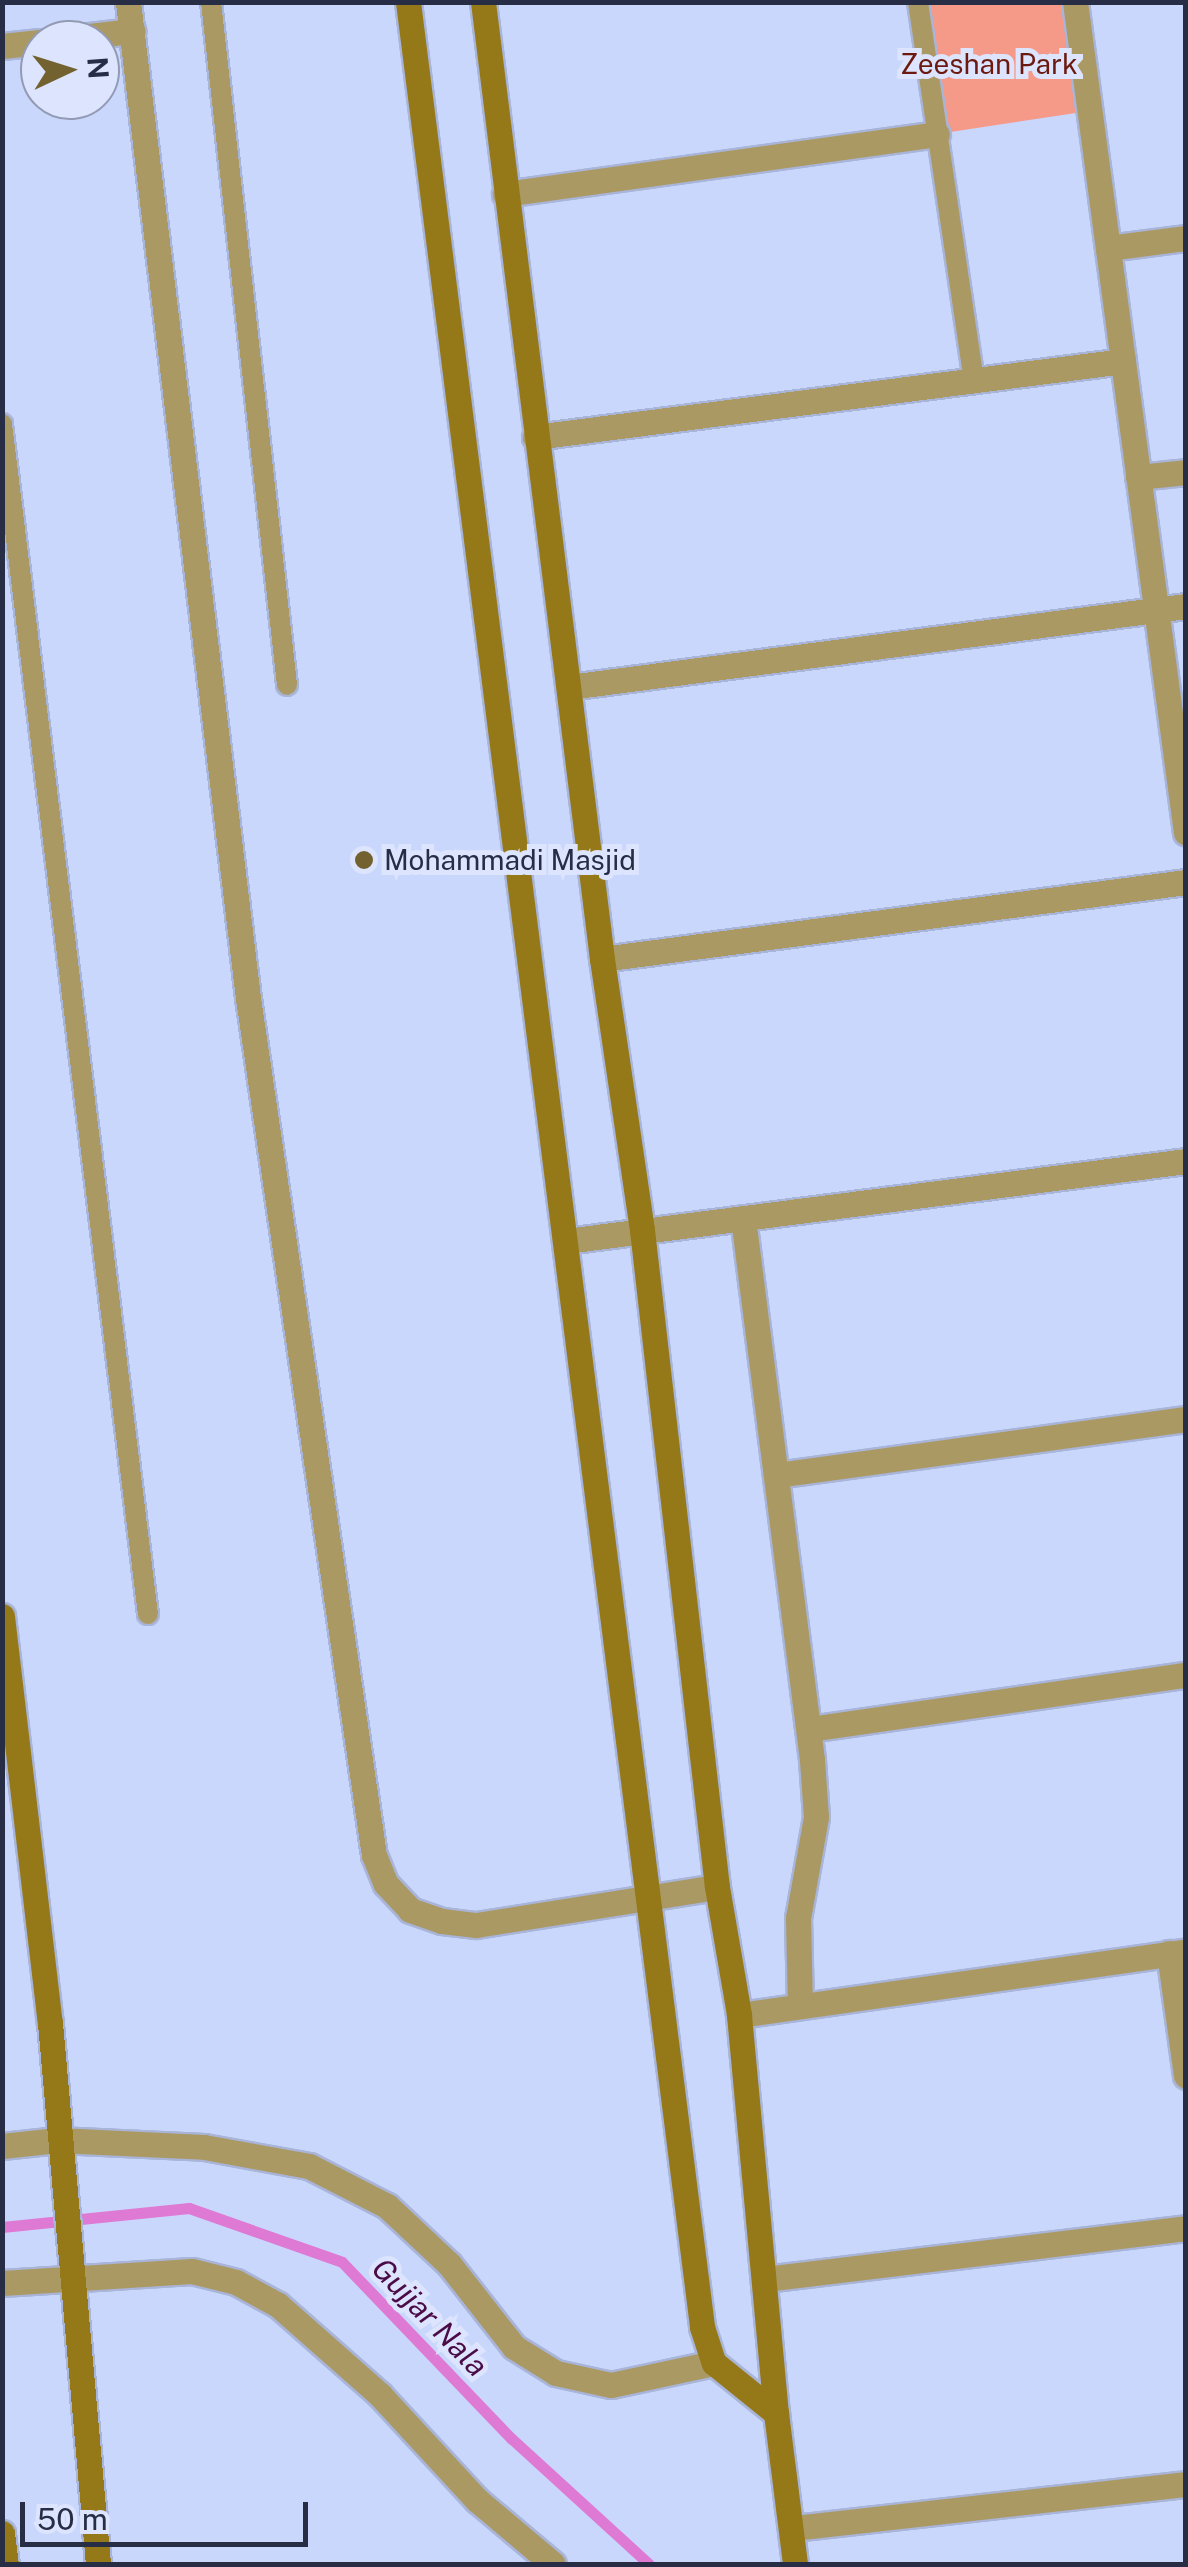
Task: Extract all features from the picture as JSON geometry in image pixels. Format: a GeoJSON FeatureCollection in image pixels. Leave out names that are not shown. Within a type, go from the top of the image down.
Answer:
{"type":"FeatureCollection","features":[{"type":"Feature","properties":{"kind":"street"},"geometry":{"type":"LineString","coordinates":[[128,2],[248,998],[374,1856],[386,1884],[410,1910],[442,1921],[476,1925],[718,1888]]}},
{"type":"Feature","properties":{"kind":"street"},"geometry":{"type":"LineString","coordinates":[[408,2],[702,2327],[714,2364],[776,2413]]}},
{"type":"Feature","properties":{"kind":"street"},"geometry":{"type":"LineString","coordinates":[[483,2],[602,960],[642,1230],[718,1888],[739,2015],[776,2413],[794,2528],[795,2564]]}},
{"type":"Feature","properties":{"kind":"street"},"geometry":{"type":"LineString","coordinates":[[1075,2],[1156,609],[1179,738],[1186,833]]}},
{"type":"Feature","properties":{"kind":"street"},"geometry":{"type":"LineString","coordinates":[[120,32],[132,30]]}},
{"type":"Feature","properties":{"kind":"street"},"geometry":{"type":"LineString","coordinates":[[506,194],[937,134]]}},
{"type":"Feature","properties":{"kind":"street"},"geometry":{"type":"LineString","coordinates":[[1108,248],[1186,238]]}},
{"type":"Feature","properties":{"kind":"street"},"geometry":{"type":"LineString","coordinates":[[535,437],[1123,362]]}},
{"type":"Feature","properties":{"kind":"street"},"geometry":{"type":"LineString","coordinates":[[1138,477],[1186,472]]}},
{"type":"Feature","properties":{"kind":"street"},"geometry":{"type":"LineString","coordinates":[[570,687],[1186,606]]}},
{"type":"Feature","properties":{"kind":"street"},"geometry":{"type":"LineString","coordinates":[[602,960],[1186,882]]}},
{"type":"Feature","properties":{"kind":"street"},"geometry":{"type":"LineString","coordinates":[[566,1241],[1186,1161]]}},
{"type":"Feature","properties":{"kind":"street"},"geometry":{"type":"LineString","coordinates":[[743,1218],[809,1728],[816,1817],[798,1918],[800,2006]]}},
{"type":"Feature","properties":{"kind":"street"},"geometry":{"type":"LineString","coordinates":[[777,1476],[1186,1419]]}},
{"type":"Feature","properties":{"kind":"street"},"geometry":{"type":"LineString","coordinates":[[2,1616],[50,2023],[98,2564]]}},
{"type":"Feature","properties":{"kind":"street"},"geometry":{"type":"LineString","coordinates":[[809,1728],[1186,1674]]}},
{"type":"Feature","properties":{"kind":"street"},"geometry":{"type":"LineString","coordinates":[[739,2015],[1178,1952],[1186,2076]]}},
{"type":"Feature","properties":{"kind":"street"},"geometry":{"type":"LineString","coordinates":[[2,2146],[59,2150],[204,2146],[309,2166],[387,2206],[449,2264],[514,2347],[556,2373],[611,2384],[714,2364]]}},
{"type":"Feature","properties":{"kind":"street"},"geometry":{"type":"LineString","coordinates":[[765,2279],[1186,2228]]}},
{"type":"Feature","properties":{"kind":"street"},"geometry":{"type":"LineString","coordinates":[[2,2283],[71,2275],[192,2271],[236,2282],[278,2305],[380,2395],[477,2500],[554,2564]]}},
{"type":"Feature","properties":{"kind":"street"},"geometry":{"type":"LineString","coordinates":[[794,2528],[1186,2484]]}},
{"type":"Feature","properties":{"kind":"street"},"geometry":{"type":"LineString","coordinates":[[2,2533],[6,2564]]}},
{"type":"Feature","properties":{"kind":"lane"},"geometry":{"type":"LineString","coordinates":[[211,2],[286,685]]}},
{"type":"Feature","properties":{"kind":"lane"},"geometry":{"type":"LineString","coordinates":[[918,2],[974,381]]}},
{"type":"Feature","properties":{"kind":"lane"},"geometry":{"type":"LineString","coordinates":[[2,424],[148,1614]]}},
{"type":"Feature","properties":{"kind":"green space","name":"Zeeshan Park"},"geometry":{"type":"Polygon","coordinates":[[[918,3],[1075,3],[1089,111],[937,134],[918,3]]]}},
{"type":"Feature","properties":{"kind":"waterway","name":"Gujjar Nala"},"geometry":{"type":"LineString","coordinates":[[2,2227],[189,2208],[342,2262],[512,2439],[649,2564]]}},
{"type":"Feature","properties":{"kind":"place","name":"Mohammadi Masjid"},"geometry":{"type":"Point","coordinates":[364,860]}}]}
